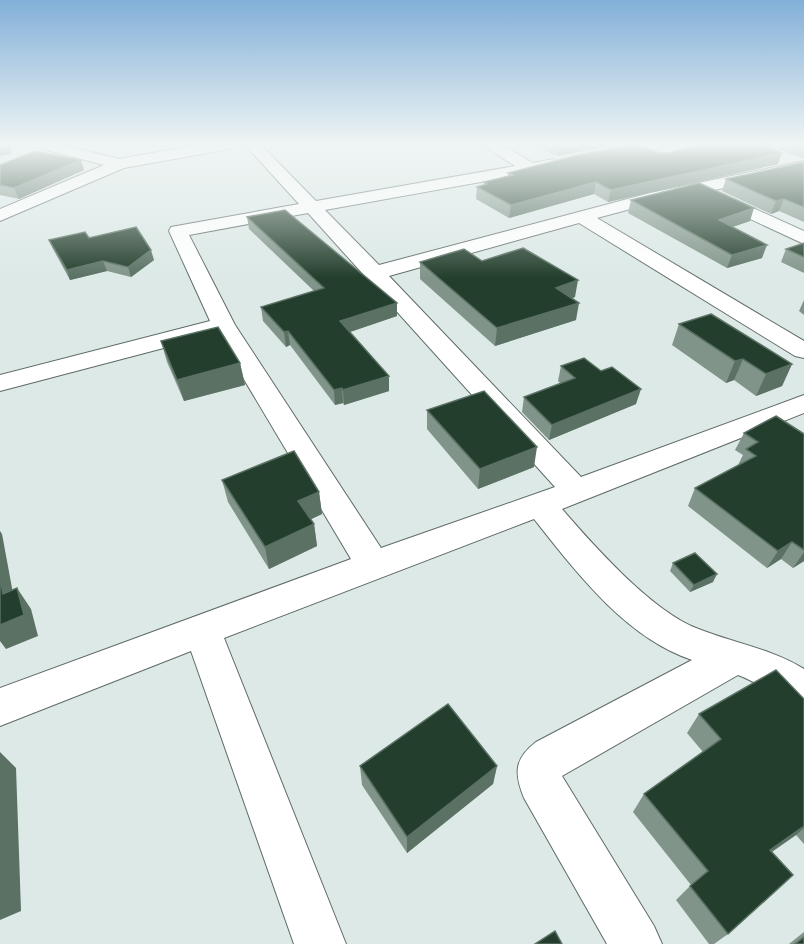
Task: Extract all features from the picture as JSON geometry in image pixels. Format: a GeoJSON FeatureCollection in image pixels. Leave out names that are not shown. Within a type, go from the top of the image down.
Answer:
{"type":"FeatureCollection","features":[{"type":"Feature","properties":{"kind":"street"},"geometry":{"type":"LineString","coordinates":[[0,216],[62,189]]}},
{"type":"Feature","properties":{"kind":"street"},"geometry":{"type":"LineString","coordinates":[[293,189],[375,273],[576,491]]}},
{"type":"Feature","properties":{"kind":"street"},"geometry":{"type":"LineString","coordinates":[[373,564],[223,325],[178,231],[408,189]]}},
{"type":"Feature","properties":{"kind":"street"},"geometry":{"type":"LineString","coordinates":[[375,273],[688,189]]}},
{"type":"Feature","properties":{"kind":"street"},"geometry":{"type":"LineString","coordinates":[[700,189],[804,238]]}},
{"type":"Feature","properties":{"kind":"street"},"geometry":{"type":"LineString","coordinates":[[581,216],[804,351]]}},
{"type":"Feature","properties":{"kind":"street"},"geometry":{"type":"LineString","coordinates":[[0,383],[223,325]]}},
{"type":"Feature","properties":{"kind":"street"},"geometry":{"type":"LineString","coordinates":[[0,707],[373,564],[540,505],[804,403]]}},
{"type":"Feature","properties":{"kind":"street"},"geometry":{"type":"LineString","coordinates":[[540,505],[588,562],[652,622],[684,641],[768,668],[804,690]]}},
{"type":"Feature","properties":{"kind":"street"},"geometry":{"type":"LineString","coordinates":[[202,630],[320,944]]}},
{"type":"Feature","properties":{"kind":"street"},"geometry":{"type":"LineString","coordinates":[[636,944],[540,782],[539,767],[551,757],[735,657]]}},
{"type":"Feature","properties":{"kind":"building"},"geometry":{"type":"Polygon","coordinates":[[[481,189],[570,189],[511,205],[481,189]]]}},
{"type":"Feature","properties":{"kind":"building"},"geometry":{"type":"Polygon","coordinates":[[[675,189],[712,189],[754,208],[719,220],[767,245],[732,255],[631,200],[675,189]]]}},
{"type":"Feature","properties":{"kind":"building"},"geometry":{"type":"Polygon","coordinates":[[[749,189],[804,189],[804,207],[784,199],[776,201],[749,189]]]}},
{"type":"Feature","properties":{"kind":"building"},"geometry":{"type":"Polygon","coordinates":[[[285,210],[397,303],[340,321],[389,376],[343,390],[342,388],[334,390],[288,331],[284,332],[261,307],[324,288],[247,217],[285,210]]]}},
{"type":"Feature","properties":{"kind":"building"},"geometry":{"type":"Polygon","coordinates":[[[136,227],[151,250],[128,267],[103,261],[67,270],[49,240],[85,232],[89,238],[136,227]]]}},
{"type":"Feature","properties":{"kind":"building"},"geometry":{"type":"Polygon","coordinates":[[[804,243],[804,257],[786,249],[804,243]]]}},
{"type":"Feature","properties":{"kind":"building"},"geometry":{"type":"Polygon","coordinates":[[[523,248],[578,280],[556,288],[579,303],[497,328],[420,262],[464,249],[482,261],[523,248]]]}},
{"type":"Feature","properties":{"kind":"building"},"geometry":{"type":"Polygon","coordinates":[[[711,314],[792,364],[766,374],[743,359],[735,361],[679,324],[711,314]]]}},
{"type":"Feature","properties":{"kind":"building"},"geometry":{"type":"Polygon","coordinates":[[[218,327],[240,363],[177,380],[161,341],[218,327]]]}},
{"type":"Feature","properties":{"kind":"building"},"geometry":{"type":"Polygon","coordinates":[[[584,358],[601,371],[612,367],[641,389],[552,425],[524,397],[575,378],[561,366],[584,358]]]}},
{"type":"Feature","properties":{"kind":"building"},"geometry":{"type":"Polygon","coordinates":[[[484,391],[537,447],[480,469],[427,410],[484,391]]]}},
{"type":"Feature","properties":{"kind":"building"},"geometry":{"type":"Polygon","coordinates":[[[776,416],[804,434],[804,550],[792,542],[778,551],[695,488],[756,456],[746,449],[758,442],[744,433],[776,416]]]}},
{"type":"Feature","properties":{"kind":"building"},"geometry":{"type":"Polygon","coordinates":[[[294,451],[319,492],[298,501],[314,524],[265,547],[222,480],[294,451]]]}},
{"type":"Feature","properties":{"kind":"building"},"geometry":{"type":"Polygon","coordinates":[[[695,553],[717,574],[694,585],[673,563],[695,553]]]}},
{"type":"Feature","properties":{"kind":"building"},"geometry":{"type":"Polygon","coordinates":[[[0,578],[3,594],[17,588],[24,615],[0,625],[0,578]]]}},
{"type":"Feature","properties":{"kind":"building"},"geometry":{"type":"Polygon","coordinates":[[[776,670],[804,699],[804,826],[770,850],[793,875],[728,934],[690,886],[708,871],[644,794],[721,739],[699,714],[776,670]]]}},
{"type":"Feature","properties":{"kind":"building"},"geometry":{"type":"Polygon","coordinates":[[[448,704],[497,766],[407,837],[360,766],[448,704]]]}},
{"type":"Feature","properties":{"kind":"building"},"geometry":{"type":"Polygon","coordinates":[[[555,931],[562,944],[535,944],[555,931]]]}},
{"type":"Feature","properties":{"kind":"building"},"geometry":{"type":"Polygon","coordinates":[[[804,937],[804,944],[795,944],[804,937]]]}}]}
